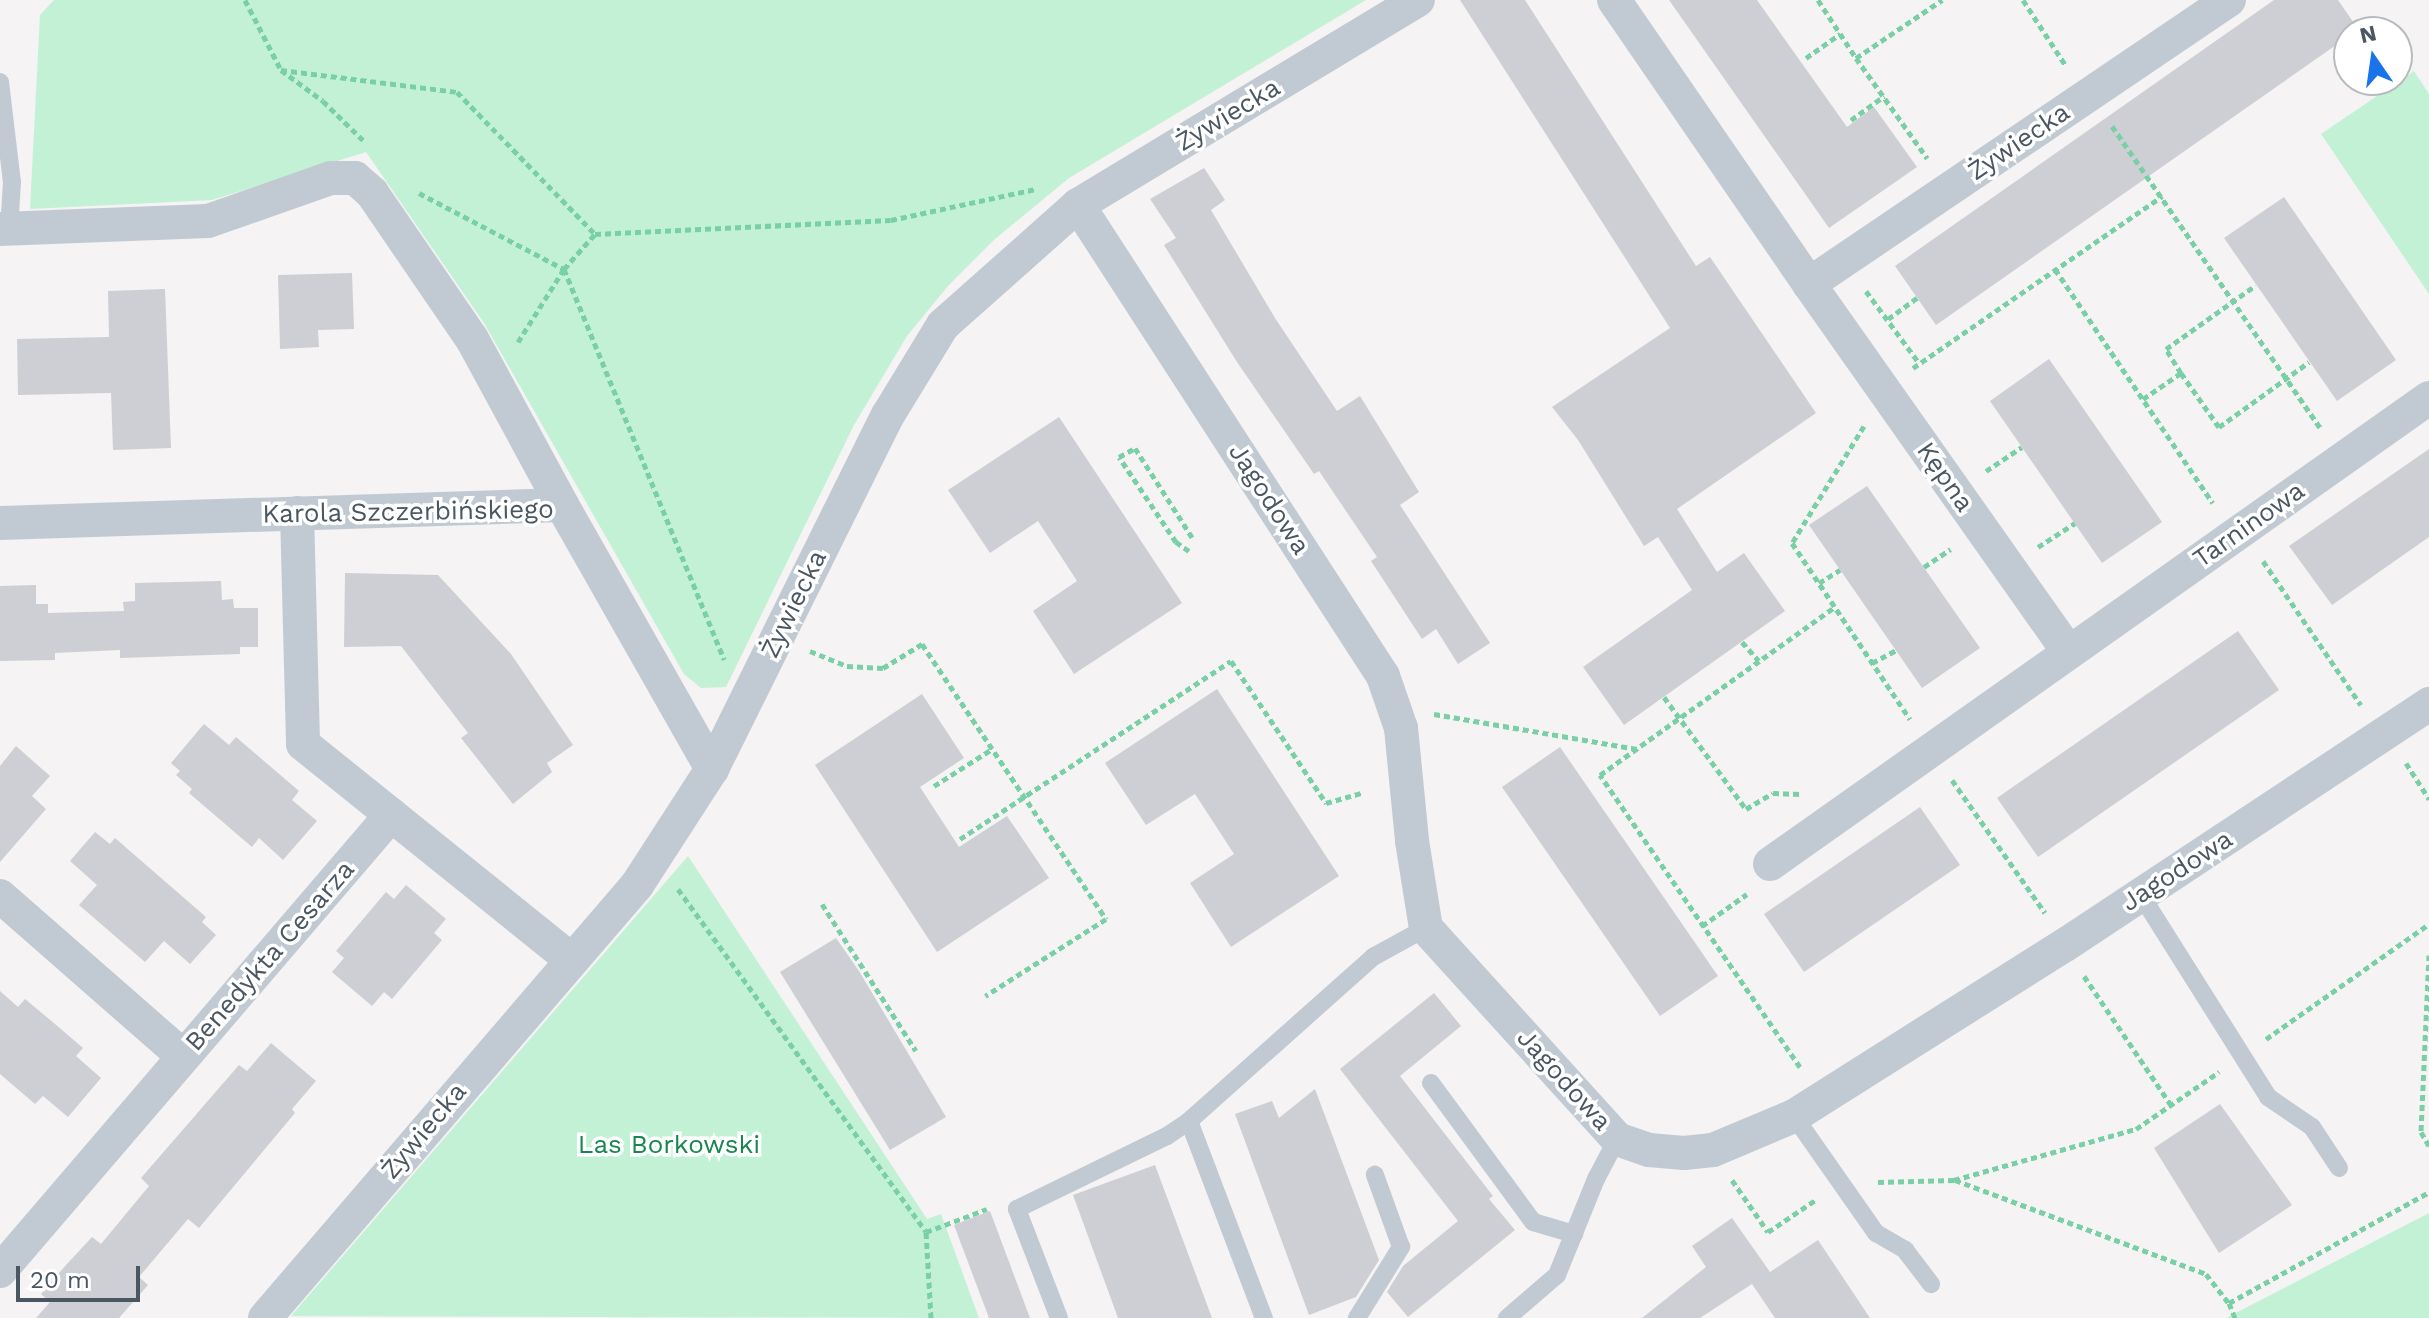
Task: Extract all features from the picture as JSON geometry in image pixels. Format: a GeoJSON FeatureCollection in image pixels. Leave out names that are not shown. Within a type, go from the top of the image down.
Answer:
{"type":"FeatureCollection","features":[{"type":"Feature","properties":{"kind":"street","name":"Żywiecka"},"geometry":{"type":"LineString","coordinates":[[265,1318],[570,959],[637,885],[712,769],[888,415],[943,325],[1078,205],[1418,0]]}},
{"type":"Feature","properties":{"kind":"street","name":"Kępna"},"geometry":{"type":"LineString","coordinates":[[1614,0],[1809,284],[2068,651]]}},
{"type":"Feature","properties":{"kind":"street","name":"Żywiecka"},"geometry":{"type":"LineString","coordinates":[[1809,284],[2229,0]]}},
{"type":"Feature","properties":{"kind":"street"},"geometry":{"type":"LineString","coordinates":[[5,230],[208,221],[331,178],[355,178],[372,193],[472,339],[562,505]]}},
{"type":"Feature","properties":{"kind":"street","name":"Jagodowa"},"geometry":{"type":"LineString","coordinates":[[1078,205],[1383,676],[1401,728],[1412,841],[1426,928],[1617,1139],[1649,1150],[1684,1153],[1713,1150],[1794,1116],[2056,931],[2141,895],[2429,704]]}},
{"type":"Feature","properties":{"kind":"street","name":"Tarninowa"},"geometry":{"type":"LineString","coordinates":[[2068,651],[2429,398]]}},
{"type":"Feature","properties":{"kind":"street","name":"Karola Szczerbińskiego"},"geometry":{"type":"LineString","coordinates":[[0,523],[562,505],[712,769]]}},
{"type":"Feature","properties":{"kind":"street"},"geometry":{"type":"LineString","coordinates":[[297,513],[303,744],[570,959]]}},
{"type":"Feature","properties":{"kind":"street"},"geometry":{"type":"LineString","coordinates":[[1770,864],[2068,651]]}},
{"type":"Feature","properties":{"kind":"street","name":"Benedykta Cesarza"},"geometry":{"type":"LineString","coordinates":[[0,1271],[391,815]]}},
{"type":"Feature","properties":{"kind":"street"},"geometry":{"type":"LineString","coordinates":[[0,896],[183,1056]]}},
{"type":"Feature","properties":{"kind":"lane"},"geometry":{"type":"LineString","coordinates":[[0,82],[12,182],[5,230]]}},
{"type":"Feature","properties":{"kind":"lane"},"geometry":{"type":"LineString","coordinates":[[2141,895],[2268,1097],[2312,1127],[2339,1168]]}},
{"type":"Feature","properties":{"kind":"lane"},"geometry":{"type":"LineString","coordinates":[[1059,1318],[1017,1209],[1167,1136],[1189,1121],[1373,957],[1426,928]]}},
{"type":"Feature","properties":{"kind":"lane"},"geometry":{"type":"LineString","coordinates":[[1431,1083],[1533,1222],[1574,1234]]}},
{"type":"Feature","properties":{"kind":"lane"},"geometry":{"type":"LineString","coordinates":[[1794,1116],[1876,1233],[1905,1250],[1931,1284]]}},
{"type":"Feature","properties":{"kind":"lane"},"geometry":{"type":"LineString","coordinates":[[1189,1121],[1264,1318]]}},
{"type":"Feature","properties":{"kind":"lane"},"geometry":{"type":"LineString","coordinates":[[1507,1318],[1557,1275],[1617,1139]]}},
{"type":"Feature","properties":{"kind":"lane"},"geometry":{"type":"LineString","coordinates":[[1357,1318],[1401,1247],[1375,1175]]}},
{"type":"Feature","properties":{"kind":"path"},"geometry":{"type":"LineString","coordinates":[[1818,0],[1935,169]]}},
{"type":"Feature","properties":{"kind":"path"},"geometry":{"type":"LineString","coordinates":[[1856,58],[1942,0]]}},
{"type":"Feature","properties":{"kind":"path"},"geometry":{"type":"LineString","coordinates":[[2026,1],[2072,75]]}},
{"type":"Feature","properties":{"kind":"path"},"geometry":{"type":"LineString","coordinates":[[1806,58],[1840,34]]}},
{"type":"Feature","properties":{"kind":"path"},"geometry":{"type":"LineString","coordinates":[[281,70],[457,92],[595,234]]}},
{"type":"Feature","properties":{"kind":"path"},"geometry":{"type":"LineString","coordinates":[[1851,120],[1884,96]]}},
{"type":"Feature","properties":{"kind":"path"},"geometry":{"type":"LineString","coordinates":[[2107,118],[2329,439]]}},
{"type":"Feature","properties":{"kind":"path"},"geometry":{"type":"LineString","coordinates":[[406,186],[564,269],[727,668]]}},
{"type":"Feature","properties":{"kind":"path"},"geometry":{"type":"LineString","coordinates":[[511,353],[564,269],[595,234],[891,220],[1043,187]]}},
{"type":"Feature","properties":{"kind":"path"},"geometry":{"type":"LineString","coordinates":[[1907,371],[2162,196]]}},
{"type":"Feature","properties":{"kind":"path"},"geometry":{"type":"LineString","coordinates":[[2055,269],[2229,527],[2249,540],[2364,710]]}},
{"type":"Feature","properties":{"kind":"path"},"geometry":{"type":"LineString","coordinates":[[1862,285],[1919,363]]}},
{"type":"Feature","properties":{"kind":"path"},"geometry":{"type":"LineString","coordinates":[[2256,285],[2166,349],[2181,373],[2219,427],[2309,362]]}},
{"type":"Feature","properties":{"kind":"path"},"geometry":{"type":"LineString","coordinates":[[1888,319],[1917,298]]}},
{"type":"Feature","properties":{"kind":"path"},"geometry":{"type":"LineString","coordinates":[[2143,399],[2181,373]]}},
{"type":"Feature","properties":{"kind":"path"},"geometry":{"type":"LineString","coordinates":[[1894,405],[1863,427],[1792,543],[2171,1105]]}},
{"type":"Feature","properties":{"kind":"path"},"geometry":{"type":"LineString","coordinates":[[1980,476],[2022,447]]}},
{"type":"Feature","properties":{"kind":"path"},"geometry":{"type":"LineString","coordinates":[[1189,551],[1176,542],[1119,457],[1135,448],[1192,537]]}},
{"type":"Feature","properties":{"kind":"path"},"geometry":{"type":"LineString","coordinates":[[2032,552],[2075,523]]}},
{"type":"Feature","properties":{"kind":"path"},"geometry":{"type":"LineString","coordinates":[[1819,583],[1840,570]]}},
{"type":"Feature","properties":{"kind":"path"},"geometry":{"type":"LineString","coordinates":[[1802,1071],[1600,775],[1835,607]]}},
{"type":"Feature","properties":{"kind":"path"},"geometry":{"type":"LineString","coordinates":[[1742,642],[1759,661]]}},
{"type":"Feature","properties":{"kind":"path"},"geometry":{"type":"LineString","coordinates":[[806,649],[847,666],[883,668],[922,644],[1106,919],[985,996]]}},
{"type":"Feature","properties":{"kind":"path"},"geometry":{"type":"LineString","coordinates":[[1872,663],[1896,650]]}},
{"type":"Feature","properties":{"kind":"path"},"geometry":{"type":"LineString","coordinates":[[960,839],[1231,661],[1326,803],[1362,793]]}},
{"type":"Feature","properties":{"kind":"path"},"geometry":{"type":"LineString","coordinates":[[1664,697],[1746,809],[1773,793],[1816,794]]}},
{"type":"Feature","properties":{"kind":"path"},"geometry":{"type":"LineString","coordinates":[[1428,713],[1637,749]]}},
{"type":"Feature","properties":{"kind":"path"},"geometry":{"type":"LineString","coordinates":[[934,786],[992,749]]}},
{"type":"Feature","properties":{"kind":"path"},"geometry":{"type":"LineString","coordinates":[[655,857],[926,1232],[931,1318]]}},
{"type":"Feature","properties":{"kind":"path"},"geometry":{"type":"LineString","coordinates":[[1702,926],[1749,892]]}},
{"type":"Feature","properties":{"kind":"path"},"geometry":{"type":"LineString","coordinates":[[822,904],[916,1051]]}},
{"type":"Feature","properties":{"kind":"path"},"geometry":{"type":"LineString","coordinates":[[1713,1150],[1768,1232],[1841,1183],[1954,1180],[2136,1129],[2429,924]]}},
{"type":"Feature","properties":{"kind":"path"},"geometry":{"type":"LineString","coordinates":[[2429,955],[2421,1132],[2429,1146]]}},
{"type":"Feature","properties":{"kind":"path"},"geometry":{"type":"LineString","coordinates":[[1954,1180],[2206,1274],[2229,1303],[2235,1318]]}},
{"type":"Feature","properties":{"kind":"path"},"geometry":{"type":"LineString","coordinates":[[2229,1303],[2429,1192]]}},
{"type":"Feature","properties":{"kind":"path"},"geometry":{"type":"LineString","coordinates":[[926,1232],[1004,1202],[1017,1209]]}},
{"type":"Feature","properties":{"kind":"green space"},"geometry":{"type":"Polygon","coordinates":[[[54,0],[1366,0],[1069,178],[995,239],[948,286],[907,336],[854,425],[726,687],[701,688],[684,674],[484,323],[366,152],[212,200],[30,209],[40,15],[54,0]]]}},
{"type":"Feature","properties":{"kind":"green space"},"geometry":{"type":"Polygon","coordinates":[[[2413,72],[2429,94],[2429,294],[2321,134],[2377,96],[2413,96],[2413,72]]]}},
{"type":"Feature","properties":{"kind":"green space","name":"Las Borkowski"},"geometry":{"type":"Polygon","coordinates":[[[688,856],[927,1219],[941,1214],[979,1318],[291,1316],[688,856]]]}},
{"type":"Feature","properties":{"kind":"green space"},"geometry":{"type":"Polygon","coordinates":[[[2429,1213],[2429,1318],[2226,1318],[2429,1213]]]}},
{"type":"Feature","properties":{"kind":"building"},"geometry":{"type":"Polygon","coordinates":[[[1460,0],[1525,0],[1696,266],[1710,257],[1816,413],[1677,509],[1717,572],[1744,553],[1785,611],[1624,725],[1583,667],[1692,590],[1658,537],[1644,546],[1578,440],[1552,407],[1670,328],[1460,0]]]}},
{"type":"Feature","properties":{"kind":"building"},"geometry":{"type":"Polygon","coordinates":[[[1669,0],[1757,0],[1847,127],[1874,107],[1917,167],[1829,228],[1669,0]]]}},
{"type":"Feature","properties":{"kind":"building"},"geometry":{"type":"Polygon","coordinates":[[[2274,0],[2338,0],[2349,16],[2333,16],[2333,47],[1936,325],[1895,266],[2274,0]]]}},
{"type":"Feature","properties":{"kind":"building"},"geometry":{"type":"Polygon","coordinates":[[[1204,168],[1225,200],[1211,210],[1275,318],[1337,411],[1360,396],[1419,492],[1400,505],[1490,643],[1458,664],[1436,629],[1422,639],[1371,561],[1377,557],[1319,471],[1314,474],[1237,362],[1164,245],[1176,238],[1150,199],[1204,168]]]}},
{"type":"Feature","properties":{"kind":"building"},"geometry":{"type":"Polygon","coordinates":[[[2284,197],[2396,360],[2337,401],[2224,238],[2284,197]]]}},
{"type":"Feature","properties":{"kind":"building"},"geometry":{"type":"Polygon","coordinates":[[[352,273],[354,329],[318,330],[319,347],[280,349],[278,275],[352,273]]]}},
{"type":"Feature","properties":{"kind":"building"},"geometry":{"type":"Polygon","coordinates":[[[165,289],[171,448],[113,450],[111,393],[18,395],[17,339],[109,337],[108,291],[165,289]]]}},
{"type":"Feature","properties":{"kind":"building"},"geometry":{"type":"Polygon","coordinates":[[[2049,359],[2162,522],[2102,563],[1990,401],[2049,359]]]}},
{"type":"Feature","properties":{"kind":"building"},"geometry":{"type":"Polygon","coordinates":[[[1059,417],[1182,603],[1074,674],[1033,611],[1077,581],[1038,521],[990,553],[948,490],[1059,417]]]}},
{"type":"Feature","properties":{"kind":"building"},"geometry":{"type":"Polygon","coordinates":[[[2429,449],[2429,537],[2332,605],[2289,546],[2429,449]]]}},
{"type":"Feature","properties":{"kind":"building"},"geometry":{"type":"Polygon","coordinates":[[[1867,486],[1980,648],[1922,688],[1809,525],[1867,486]]]}},
{"type":"Feature","properties":{"kind":"building"},"geometry":{"type":"Polygon","coordinates":[[[345,573],[438,575],[511,654],[573,745],[547,763],[552,772],[513,804],[461,738],[468,733],[401,646],[344,647],[345,573]]]}},
{"type":"Feature","properties":{"kind":"building"},"geometry":{"type":"Polygon","coordinates":[[[221,581],[222,600],[233,599],[234,608],[258,608],[258,647],[240,647],[240,654],[120,658],[120,650],[55,653],[55,660],[0,661],[0,586],[36,585],[36,604],[48,604],[48,613],[124,611],[123,602],[135,601],[135,583],[221,581]]]}},
{"type":"Feature","properties":{"kind":"building"},"geometry":{"type":"Polygon","coordinates":[[[2238,631],[2279,690],[2038,857],[1997,798],[2238,631]]]}},
{"type":"Feature","properties":{"kind":"building"},"geometry":{"type":"Polygon","coordinates":[[[1217,689],[1339,876],[1231,947],[1190,883],[1234,854],[1195,794],[1146,825],[1105,763],[1217,689]]]}},
{"type":"Feature","properties":{"kind":"building"},"geometry":{"type":"Polygon","coordinates":[[[922,694],[964,758],[920,787],[959,847],[1007,816],[1049,878],[937,952],[815,765],[922,694]]]}},
{"type":"Feature","properties":{"kind":"building"},"geometry":{"type":"Polygon","coordinates":[[[204,724],[229,745],[236,737],[299,791],[292,800],[317,821],[283,860],[259,838],[252,847],[189,793],[192,789],[176,775],[180,771],[171,763],[204,724]]]}},
{"type":"Feature","properties":{"kind":"building"},"geometry":{"type":"Polygon","coordinates":[[[16,746],[50,776],[32,796],[46,809],[0,862],[0,766],[16,746]]]}},
{"type":"Feature","properties":{"kind":"building"},"geometry":{"type":"Polygon","coordinates":[[[1560,747],[1718,976],[1660,1016],[1502,787],[1560,747]]]}},
{"type":"Feature","properties":{"kind":"building"},"geometry":{"type":"Polygon","coordinates":[[[1920,807],[1960,865],[1804,972],[1764,914],[1920,807]]]}},
{"type":"Feature","properties":{"kind":"building"},"geometry":{"type":"Polygon","coordinates":[[[95,832],[110,844],[115,838],[206,917],[202,922],[216,935],[190,964],[164,941],[145,962],[79,905],[97,885],[70,861],[95,832]]]}},
{"type":"Feature","properties":{"kind":"building"},"geometry":{"type":"Polygon","coordinates":[[[406,885],[446,919],[434,933],[442,940],[392,999],[384,992],[372,1006],[332,972],[344,958],[336,951],[386,892],[394,899],[406,885]]]}},
{"type":"Feature","properties":{"kind":"building"},"geometry":{"type":"Polygon","coordinates":[[[836,938],[946,1117],[890,1150],[780,972],[836,938]]]}},
{"type":"Feature","properties":{"kind":"building"},"geometry":{"type":"Polygon","coordinates":[[[0,991],[18,1007],[25,999],[83,1048],[76,1056],[101,1078],[68,1117],[43,1096],[35,1104],[0,1074],[0,991]]]}},
{"type":"Feature","properties":{"kind":"building"},"geometry":{"type":"Polygon","coordinates":[[[1434,993],[1461,1026],[1400,1076],[1493,1196],[1489,1199],[1515,1230],[1408,1317],[1387,1292],[1403,1266],[1458,1221],[1340,1069],[1434,993]]]}},
{"type":"Feature","properties":{"kind":"building"},"geometry":{"type":"Polygon","coordinates":[[[271,1043],[316,1081],[292,1109],[295,1113],[199,1228],[188,1219],[139,1277],[148,1285],[119,1318],[36,1318],[50,1302],[41,1294],[92,1237],[101,1244],[149,1186],[141,1178],[239,1065],[247,1071],[271,1043]]]}},
{"type":"Feature","properties":{"kind":"building"},"geometry":{"type":"Polygon","coordinates":[[[1315,1089],[1379,1260],[1356,1297],[1309,1315],[1235,1114],[1272,1101],[1279,1118],[1315,1089]]]}},
{"type":"Feature","properties":{"kind":"building"},"geometry":{"type":"Polygon","coordinates":[[[2220,1104],[2292,1205],[2219,1253],[2154,1148],[2220,1104]]]}},
{"type":"Feature","properties":{"kind":"building"},"geometry":{"type":"Polygon","coordinates":[[[1155,1165],[1212,1318],[1118,1318],[1073,1195],[1155,1165]]]}},
{"type":"Feature","properties":{"kind":"building"},"geometry":{"type":"Polygon","coordinates":[[[990,1211],[1030,1318],[989,1318],[954,1225],[990,1211]]]}},
{"type":"Feature","properties":{"kind":"building"},"geometry":{"type":"Polygon","coordinates":[[[1732,1218],[1770,1272],[1818,1240],[1870,1318],[1775,1318],[1752,1284],[1700,1318],[1642,1318],[1706,1267],[1692,1246],[1732,1218]]]}}]}
